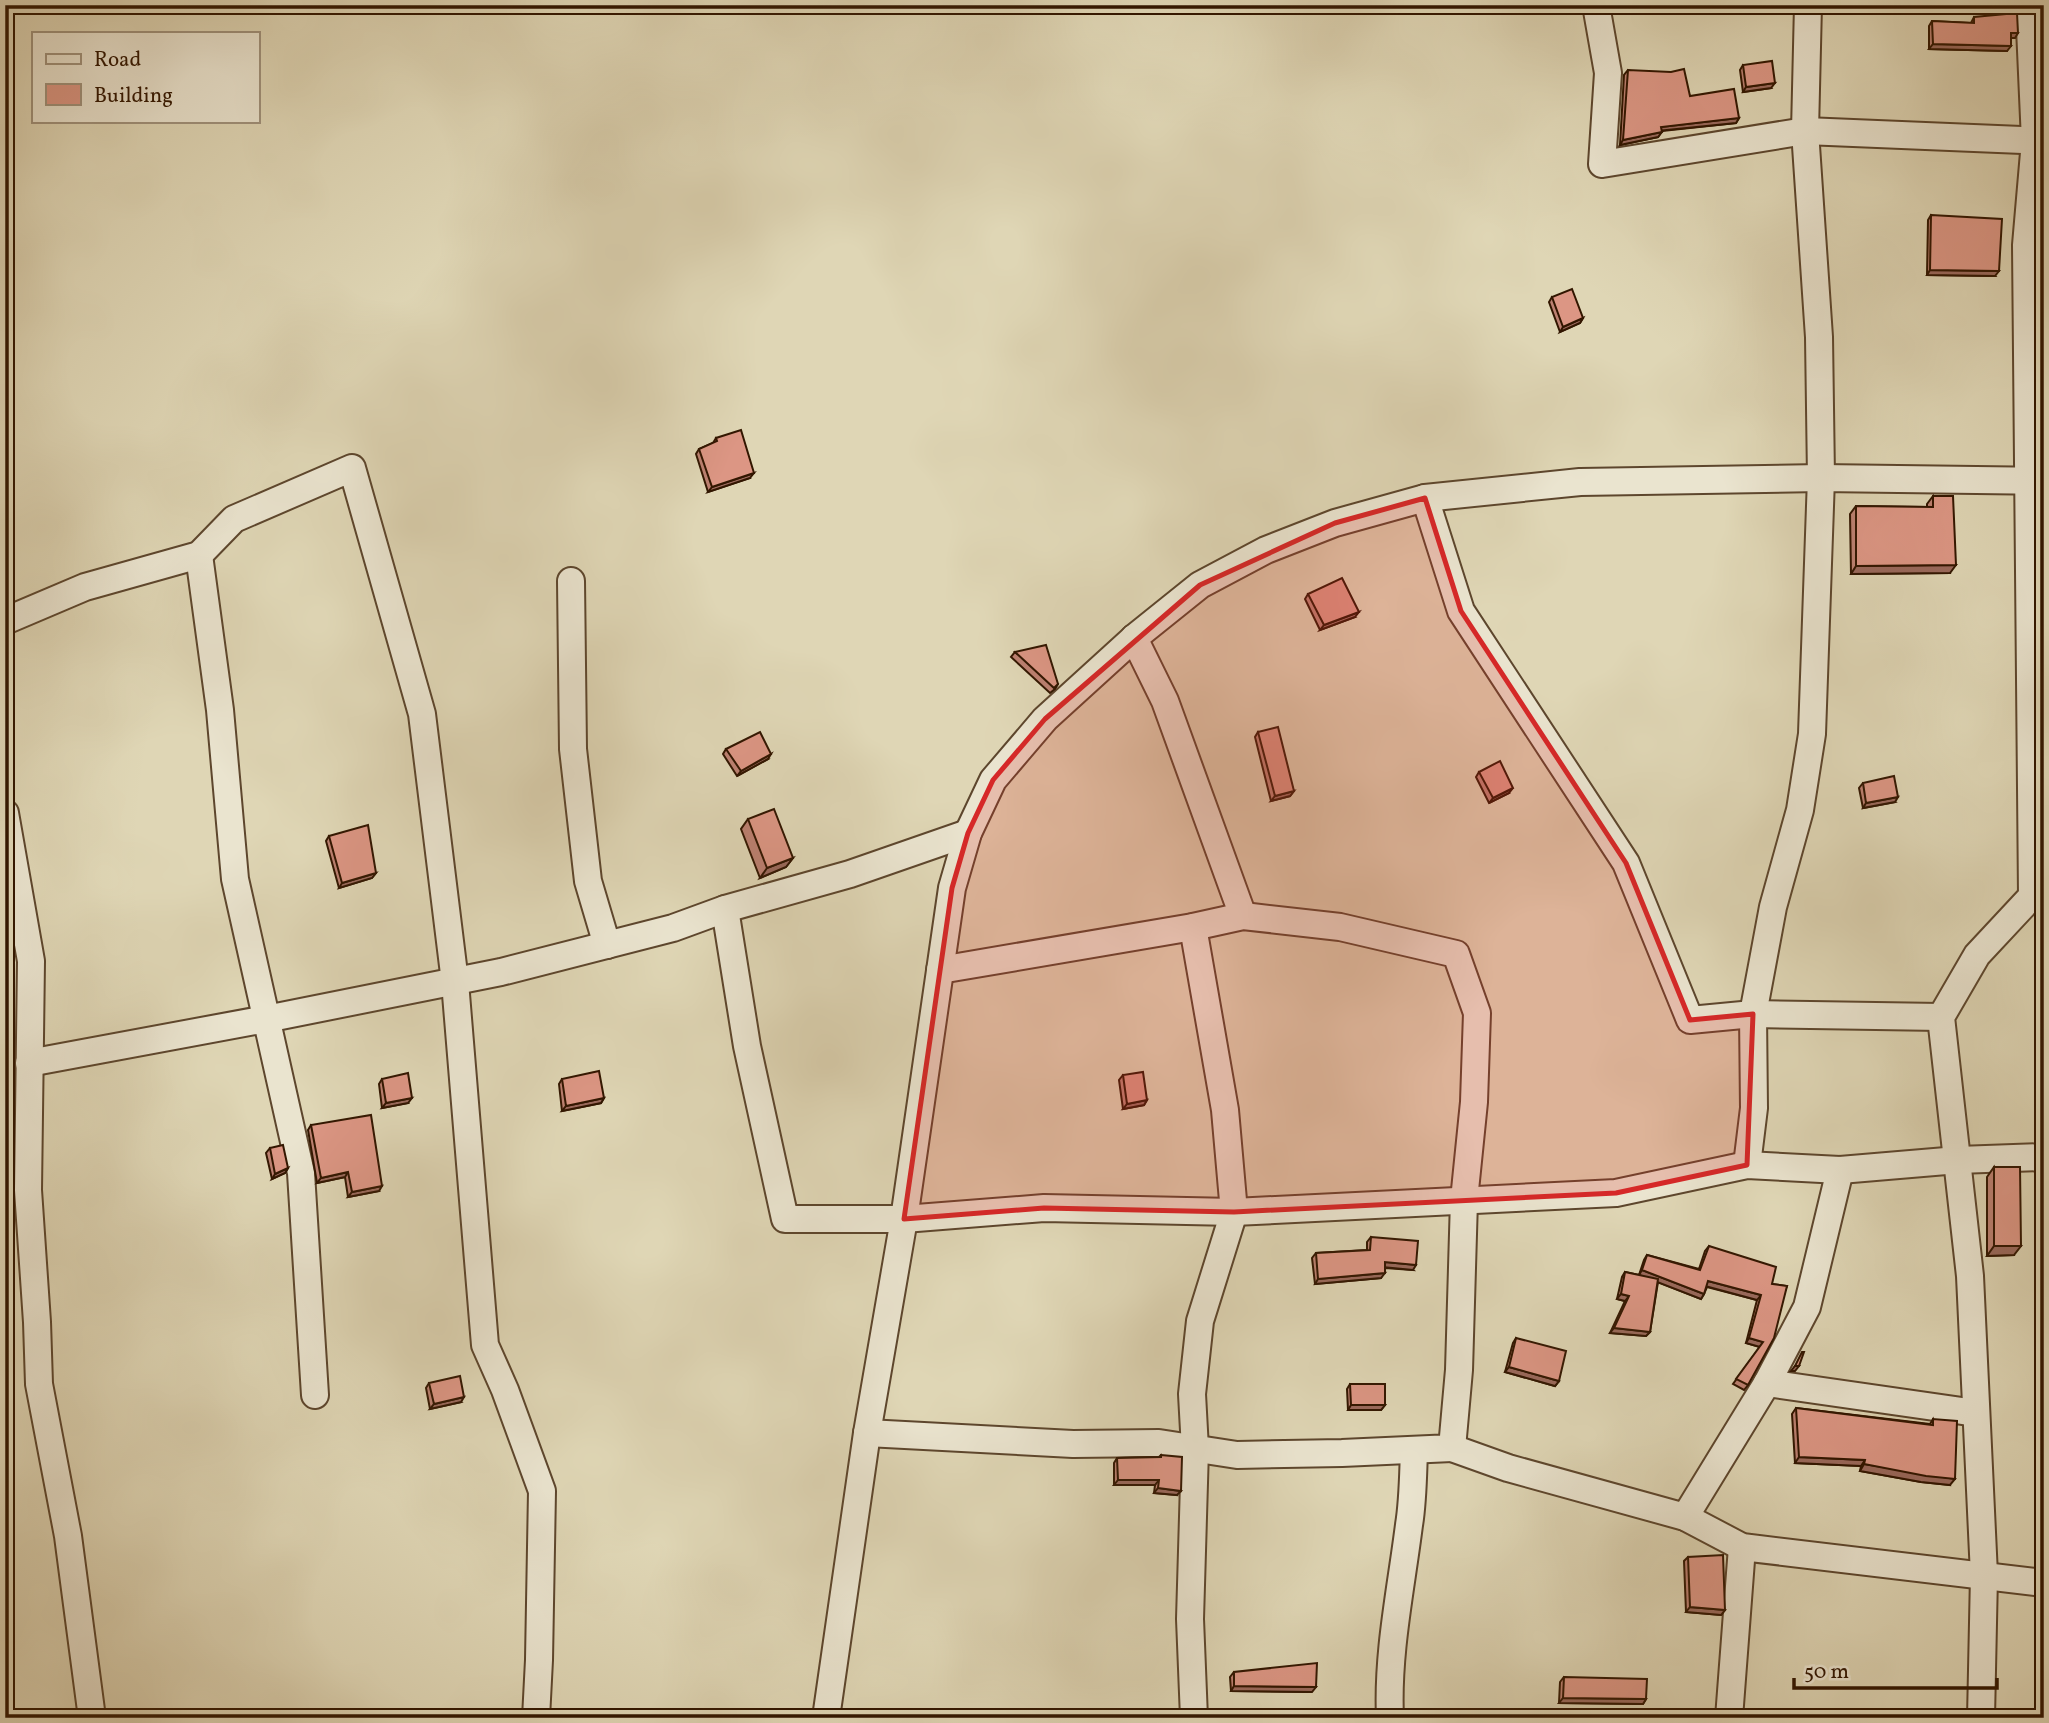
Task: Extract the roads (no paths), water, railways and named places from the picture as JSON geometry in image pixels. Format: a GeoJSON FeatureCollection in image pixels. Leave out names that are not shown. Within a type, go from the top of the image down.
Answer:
{"type":"FeatureCollection","features":[{"type":"Feature","properties":{"kind":"street"},"geometry":{"type":"LineString","coordinates":[[1596,5],[1608,73],[1602,164],[1805,131],[2040,141]]}},
{"type":"Feature","properties":{"kind":"street"},"geometry":{"type":"LineString","coordinates":[[1747,1165],[1754,1108],[1753,1014],[1773,907],[1800,810],[1812,734],[1821,478],[1819,337],[1805,131],[1808,5]]}},
{"type":"Feature","properties":{"kind":"street"},"geometry":{"type":"LineString","coordinates":[[1981,1718],[1984,1576],[1970,1276],[1941,1017],[1977,955],[2032,896],[2036,481],[2026,245],[2040,141],[2029,5]]}},
{"type":"Feature","properties":{"kind":"street"},"geometry":{"type":"LineString","coordinates":[[5,621],[85,587],[199,555],[234,519],[352,468],[422,714],[455,982],[485,1345],[505,1390],[542,1491],[540,1660],[536,1718]]}},
{"type":"Feature","properties":{"kind":"street"},"geometry":{"type":"LineString","coordinates":[[827,1718],[867,1433],[904,1219],[952,888],[968,833],[993,780],[1045,719],[1134,638],[1200,585],[1266,550],[1335,523],[1425,498],[1580,482],[1821,478],[2036,481]]}},
{"type":"Feature","properties":{"kind":"street"},"geometry":{"type":"LineString","coordinates":[[1425,498],[1461,611],[1626,863],[1690,1020],[1753,1014],[1941,1017]]}},
{"type":"Feature","properties":{"kind":"street"},"geometry":{"type":"LineString","coordinates":[[199,555],[220,710],[235,879],[301,1173],[315,1395]]}},
{"type":"Feature","properties":{"kind":"street"},"geometry":{"type":"LineString","coordinates":[[571,582],[573,749],[588,881],[607,945]]}},
{"type":"Feature","properties":{"kind":"street"},"geometry":{"type":"LineString","coordinates":[[1134,638],[1165,701],[1243,916]]}},
{"type":"Feature","properties":{"kind":"street"},"geometry":{"type":"LineString","coordinates":[[5,813],[31,961],[29,1063],[17,1172],[39,1384],[68,1536],[92,1718]]}},
{"type":"Feature","properties":{"kind":"street"},"geometry":{"type":"LineString","coordinates":[[29,1063],[455,982],[607,945],[673,928],[725,909],[850,874],[968,833]]}},
{"type":"Feature","properties":{"kind":"street"},"geometry":{"type":"LineString","coordinates":[[725,909],[747,1046],[785,1219],[904,1219],[1044,1208],[1234,1212],[1616,1193],[1747,1165],[1840,1170],[1958,1160],[2044,1157]]}},
{"type":"Feature","properties":{"kind":"street"},"geometry":{"type":"LineString","coordinates":[[940,970],[1243,916],[1340,927],[1455,954],[1477,1013],[1474,1102],[1464,1200],[1459,1356],[1452,1448]]}},
{"type":"Feature","properties":{"kind":"street"},"geometry":{"type":"LineString","coordinates":[[1193,927],[1225,1110],[1234,1212],[1200,1321],[1192,1394],[1195,1449],[1190,1619],[1194,1718]]}},
{"type":"Feature","properties":{"kind":"street"},"geometry":{"type":"LineString","coordinates":[[1685,1517],[1768,1383],[1807,1307],[1840,1170]]}},
{"type":"Feature","properties":{"kind":"street"},"geometry":{"type":"LineString","coordinates":[[1768,1383],[1976,1413]]}},
{"type":"Feature","properties":{"kind":"street"},"geometry":{"type":"LineString","coordinates":[[867,1433],[1073,1444],[1159,1443],[1237,1455],[1452,1448],[1508,1468],[1685,1517],[1742,1547],[2044,1583]]}},
{"type":"Feature","properties":{"kind":"street"},"geometry":{"type":"LineString","coordinates":[[1390,1718],[1394,1634],[1410,1521],[1414,1450]]}},
{"type":"Feature","properties":{"kind":"street"},"geometry":{"type":"LineString","coordinates":[[1729,1718],[1742,1547]]}}]}
